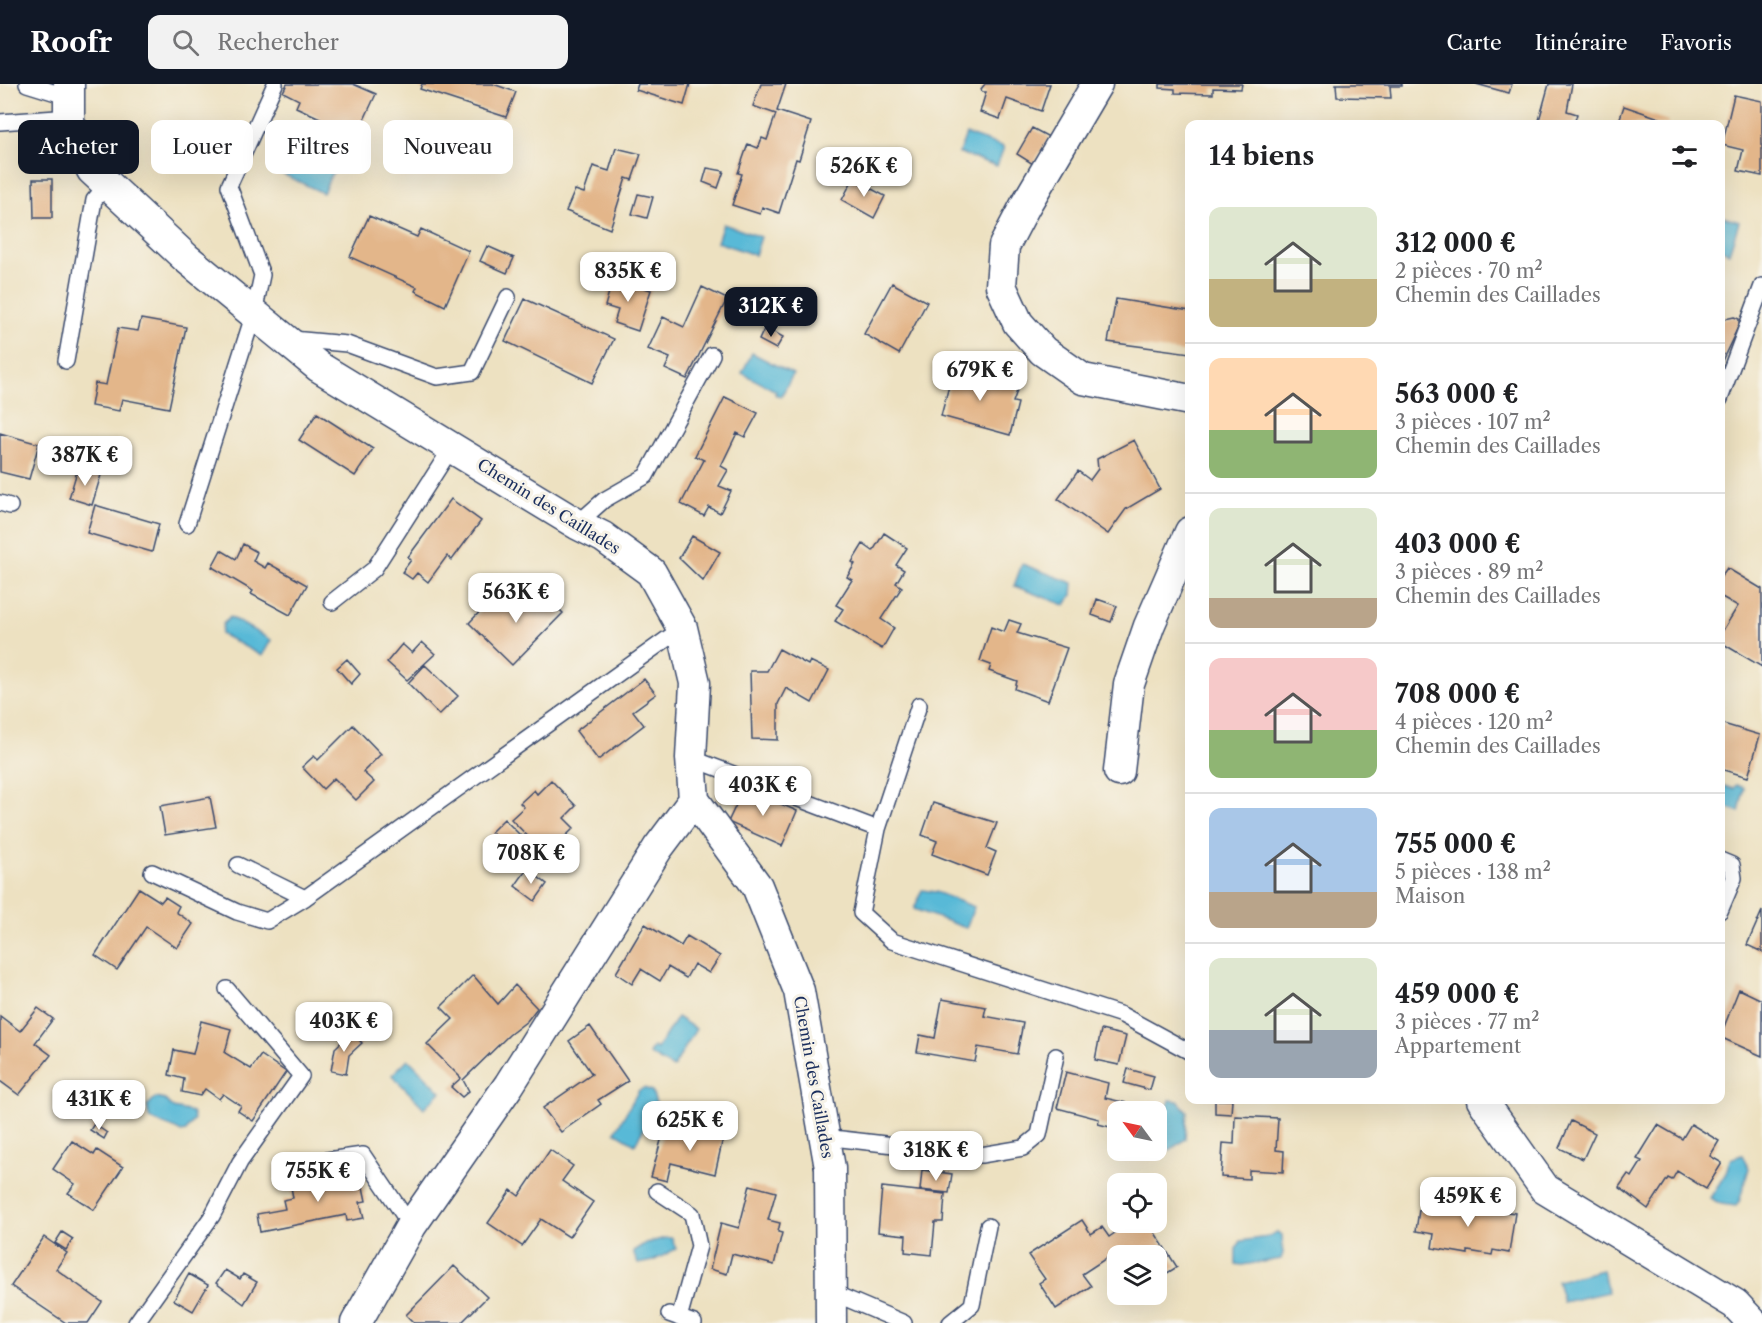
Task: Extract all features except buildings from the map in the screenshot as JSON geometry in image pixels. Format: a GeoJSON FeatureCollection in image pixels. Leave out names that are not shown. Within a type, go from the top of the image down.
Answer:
{"type":"FeatureCollection","features":[{"type":"Feature","properties":{"kind":"street"},"geometry":{"type":"LineString","coordinates":[[1097,84],[1024,206],[1004,246],[1001,286],[1018,323],[1043,351],[1083,379],[1185,399]]}},
{"type":"Feature","properties":{"kind":"street","name":"Chemin des Caillades"},"geometry":{"type":"LineString","coordinates":[[69,99],[69,122],[92,170],[186,258],[319,367],[577,524],[603,537],[651,572],[682,628],[695,683],[691,758],[694,800],[757,886],[799,991],[830,1168],[831,1323]]}},
{"type":"Feature","properties":{"kind":"street"},"geometry":{"type":"LineString","coordinates":[[1119,771],[1129,684],[1149,626],[1185,543]]}},
{"type":"Feature","properties":{"kind":"street"},"geometry":{"type":"LineString","coordinates":[[356,1323],[411,1226],[509,1085],[658,848],[694,800]]}},
{"type":"Feature","properties":{"kind":"street"},"geometry":{"type":"LineString","coordinates":[[1485,1104],[1545,1189],[1735,1305],[1753,1323]]}},
{"type":"Feature","properties":{"kind":"lane"},"geometry":{"type":"LineString","coordinates":[[27,84],[69,99]]}},
{"type":"Feature","properties":{"kind":"lane"},"geometry":{"type":"LineString","coordinates":[[187,524],[254,313],[262,275],[229,186],[274,84]]}},
{"type":"Feature","properties":{"kind":"lane"},"geometry":{"type":"LineString","coordinates":[[0,122],[69,99]]}},
{"type":"Feature","properties":{"kind":"lane"},"geometry":{"type":"LineString","coordinates":[[66,361],[94,200],[108,184]]}},
{"type":"Feature","properties":{"kind":"lane"},"geometry":{"type":"LineString","coordinates":[[1725,386],[1762,286]]}},
{"type":"Feature","properties":{"kind":"lane"},"geometry":{"type":"LineString","coordinates":[[286,339],[347,344],[437,377],[472,372],[508,297]]}},
{"type":"Feature","properties":{"kind":"lane"},"geometry":{"type":"LineString","coordinates":[[577,524],[604,500],[646,476],[712,355]]}},
{"type":"Feature","properties":{"kind":"lane"},"geometry":{"type":"LineString","coordinates":[[332,602],[374,569],[452,447]]}},
{"type":"Feature","properties":{"kind":"lane"},"geometry":{"type":"LineString","coordinates":[[152,872],[237,912],[267,921],[305,898],[682,628]]}},
{"type":"Feature","properties":{"kind":"lane"},"geometry":{"type":"LineString","coordinates":[[919,705],[878,830],[861,914],[892,941],[1122,1015],[1185,1049]]}},
{"type":"Feature","properties":{"kind":"lane"},"geometry":{"type":"LineString","coordinates":[[691,758],[878,830]]}},
{"type":"Feature","properties":{"kind":"lane"},"geometry":{"type":"LineString","coordinates":[[1725,862],[1732,865],[1734,878],[1725,899]]}},
{"type":"Feature","properties":{"kind":"lane"},"geometry":{"type":"LineString","coordinates":[[238,865],[305,898]]}},
{"type":"Feature","properties":{"kind":"lane"},"geometry":{"type":"LineString","coordinates":[[136,1323],[212,1216],[240,1162],[301,1076],[227,989]]}},
{"type":"Feature","properties":{"kind":"lane"},"geometry":{"type":"LineString","coordinates":[[824,1137],[981,1155],[1023,1148],[1039,1135],[1056,1056]]}},
{"type":"Feature","properties":{"kind":"lane"},"geometry":{"type":"LineString","coordinates":[[313,1162],[363,1155],[411,1226]]}},
{"type":"Feature","properties":{"kind":"lane"},"geometry":{"type":"LineString","coordinates":[[657,1191],[692,1214],[699,1246],[680,1318]]}},
{"type":"Feature","properties":{"kind":"lane"},"geometry":{"type":"LineString","coordinates":[[950,1323],[972,1305],[988,1226]]}},
{"type":"Feature","properties":{"kind":"lane"},"geometry":{"type":"LineString","coordinates":[[831,1292],[904,1323]]}},
{"type":"Feature","properties":{"kind":"water"},"geometry":{"type":"Polygon","coordinates":[[[966,134],[1004,147],[997,166],[959,153],[966,134]]]}},
{"type":"Feature","properties":{"kind":"water"},"geometry":{"type":"Polygon","coordinates":[[[282,174],[332,174],[323,193],[282,174]]]}},
{"type":"Feature","properties":{"kind":"water"},"geometry":{"type":"Polygon","coordinates":[[[1725,218],[1739,222],[1729,253],[1725,252],[1725,218]]]}},
{"type":"Feature","properties":{"kind":"water"},"geometry":{"type":"Polygon","coordinates":[[[723,224],[761,237],[755,255],[717,242],[723,224]]]}},
{"type":"Feature","properties":{"kind":"water"},"geometry":{"type":"Polygon","coordinates":[[[752,353],[793,374],[781,397],[775,394],[776,391],[742,373],[752,353]]]}},
{"type":"Feature","properties":{"kind":"water"},"geometry":{"type":"Polygon","coordinates":[[[1022,564],[1073,583],[1072,595],[1065,605],[1014,586],[1022,564]]]}},
{"type":"Feature","properties":{"kind":"water"},"geometry":{"type":"Polygon","coordinates":[[[230,617],[271,640],[262,656],[221,634],[223,624],[230,617]]]}},
{"type":"Feature","properties":{"kind":"water"},"geometry":{"type":"Polygon","coordinates":[[[1736,785],[1744,788],[1739,812],[1725,807],[1725,786],[1733,789],[1736,785]]]}},
{"type":"Feature","properties":{"kind":"water"},"geometry":{"type":"Polygon","coordinates":[[[922,890],[936,892],[974,907],[966,928],[914,909],[922,890]]]}},
{"type":"Feature","properties":{"kind":"water"},"geometry":{"type":"Polygon","coordinates":[[[677,1017],[696,1029],[673,1068],[649,1054],[653,1047],[657,1049],[677,1017]]]}},
{"type":"Feature","properties":{"kind":"water"},"geometry":{"type":"Polygon","coordinates":[[[408,1059],[441,1092],[424,1108],[392,1075],[408,1059]]]}},
{"type":"Feature","properties":{"kind":"water"},"geometry":{"type":"Polygon","coordinates":[[[644,1088],[652,1091],[657,1106],[635,1144],[615,1132],[639,1090],[644,1088]]]}},
{"type":"Feature","properties":{"kind":"water"},"geometry":{"type":"Polygon","coordinates":[[[155,1098],[165,1100],[173,1108],[192,1112],[194,1119],[186,1131],[181,1132],[149,1117],[147,1106],[155,1098]]]}},
{"type":"Feature","properties":{"kind":"water"},"geometry":{"type":"Polygon","coordinates":[[[1170,1100],[1178,1101],[1187,1111],[1185,1139],[1170,1150],[1167,1149],[1167,1109],[1170,1100]]]}},
{"type":"Feature","properties":{"kind":"water"},"geometry":{"type":"Polygon","coordinates":[[[1742,1155],[1749,1168],[1739,1202],[1736,1206],[1721,1204],[1710,1198],[1726,1173],[1730,1159],[1742,1155]]]}},
{"type":"Feature","properties":{"kind":"water"},"geometry":{"type":"Polygon","coordinates":[[[1277,1232],[1282,1235],[1281,1259],[1236,1264],[1236,1249],[1241,1241],[1267,1237],[1277,1232]]]}},
{"type":"Feature","properties":{"kind":"water"},"geometry":{"type":"Polygon","coordinates":[[[672,1238],[676,1249],[653,1261],[638,1264],[633,1251],[646,1243],[672,1238]]]}},
{"type":"Feature","properties":{"kind":"water"},"geometry":{"type":"Polygon","coordinates":[[[1602,1270],[1608,1292],[1563,1302],[1557,1281],[1602,1270]]]}}]}
